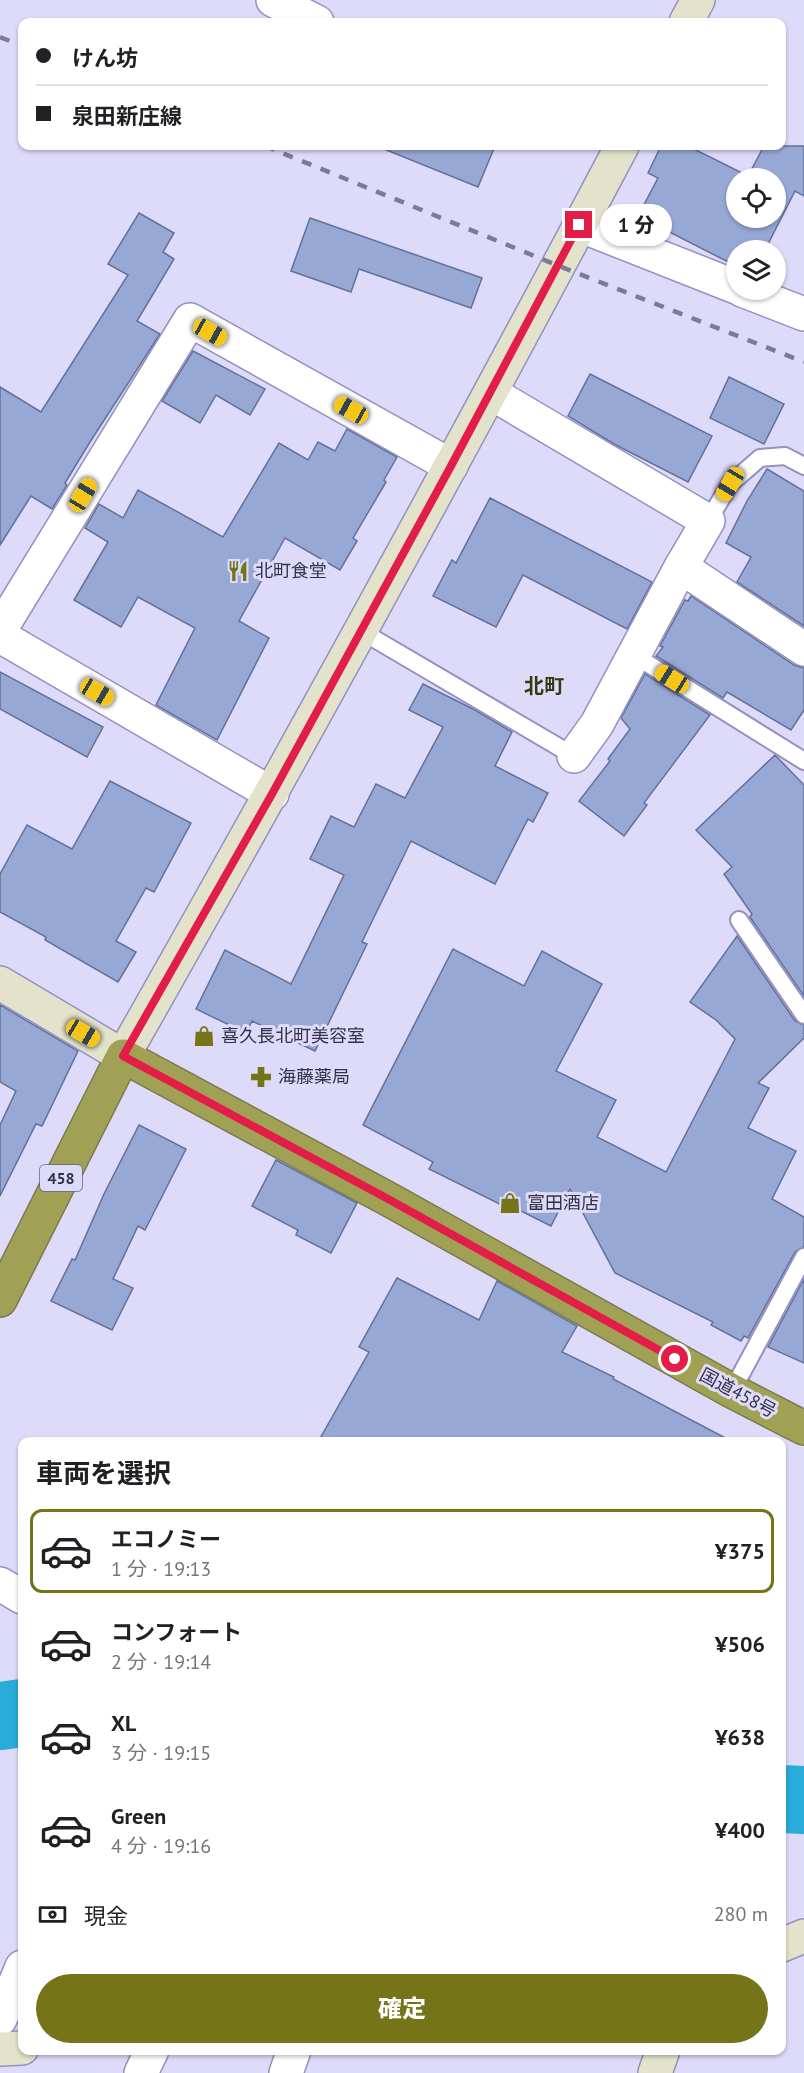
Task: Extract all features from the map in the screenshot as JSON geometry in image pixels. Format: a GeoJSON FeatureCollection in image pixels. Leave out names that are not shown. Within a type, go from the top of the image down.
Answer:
{"type":"FeatureCollection","features":[{"type":"Feature","properties":{"kind":"highway","name":"458"},"geometry":{"type":"LineString","coordinates":[[0,1300],[123,1056]]}},
{"type":"Feature","properties":{"kind":"highway","name":"国道458号"},"geometry":{"type":"LineString","coordinates":[[123,1056],[400,1206],[732,1391],[804,1428]]}},
{"type":"Feature","properties":{"kind":"main road"},"geometry":{"type":"LineString","coordinates":[[689,18],[698,0]]}},
{"type":"Feature","properties":{"kind":"main road"},"geometry":{"type":"LineString","coordinates":[[0,983],[123,1056],[272,794],[620,150]]}},
{"type":"Feature","properties":{"kind":"main road"},"geometry":{"type":"LineString","coordinates":[[786,1943],[804,1936]]}},
{"type":"Feature","properties":{"kind":"main road"},"geometry":{"type":"LineString","coordinates":[[0,2049],[18,2048]]}},
{"type":"Feature","properties":{"kind":"main road"},"geometry":{"type":"LineString","coordinates":[[655,2073],[661,2055]]}},
{"type":"Feature","properties":{"kind":"street"},"geometry":{"type":"LineString","coordinates":[[273,0],[309,18]]}},
{"type":"Feature","properties":{"kind":"street"},"geometry":{"type":"LineString","coordinates":[[579,225],[726,283]]}},
{"type":"Feature","properties":{"kind":"street"},"geometry":{"type":"LineString","coordinates":[[768,300],[804,314]]}},
{"type":"Feature","properties":{"kind":"street"},"geometry":{"type":"LineString","coordinates":[[0,630],[190,320],[451,466]]}},
{"type":"Feature","properties":{"kind":"street"},"geometry":{"type":"LineString","coordinates":[[490,393],[708,521],[597,724],[574,756]]}},
{"type":"Feature","properties":{"kind":"street"},"geometry":{"type":"LineString","coordinates":[[681,567],[804,649]]}},
{"type":"Feature","properties":{"kind":"street"},"geometry":{"type":"LineString","coordinates":[[0,636],[272,794]]}},
{"type":"Feature","properties":{"kind":"street"},"geometry":{"type":"LineString","coordinates":[[0,1584],[18,1595]]}},
{"type":"Feature","properties":{"kind":"street"},"geometry":{"type":"LineString","coordinates":[[0,2019],[18,1976]]}},
{"type":"Feature","properties":{"kind":"street"},"geometry":{"type":"LineString","coordinates":[[141,2073],[150,2055]]}},
{"type":"Feature","properties":{"kind":"street"},"geometry":{"type":"LineString","coordinates":[[285,2073],[292,2055]]}},
{"type":"Feature","properties":{"kind":"lane"},"geometry":{"type":"LineString","coordinates":[[708,521],[730,484],[760,458],[785,456],[804,466]]}},
{"type":"Feature","properties":{"kind":"lane"},"geometry":{"type":"LineString","coordinates":[[361,631],[574,756]]}},
{"type":"Feature","properties":{"kind":"lane"},"geometry":{"type":"LineString","coordinates":[[634,655],[804,761]]}},
{"type":"Feature","properties":{"kind":"lane"},"geometry":{"type":"LineString","coordinates":[[739,920],[804,1015]]}},
{"type":"Feature","properties":{"kind":"lane"},"geometry":{"type":"LineString","coordinates":[[732,1391],[804,1257]]}},
{"type":"Feature","properties":{"kind":"building"},"geometry":{"type":"Polygon","coordinates":[[[786,146],[804,146],[804,196],[795,191],[786,209],[786,168],[752,168],[762,150],[786,150],[786,146]]]}},
{"type":"Feature","properties":{"kind":"building"},"geometry":{"type":"Polygon","coordinates":[[[386,150],[493,150],[478,187],[386,150]]]}},
{"type":"Feature","properties":{"kind":"building"},"geometry":{"type":"Polygon","coordinates":[[[659,150],[696,150],[732,168],[726,168],[726,228],[776,228],[770,240],[726,240],[726,261],[638,216],[658,178],[648,173],[659,150]]]}},
{"type":"Feature","properties":{"kind":"building"},"geometry":{"type":"Polygon","coordinates":[[[139,213],[174,233],[163,252],[174,259],[137,321],[160,334],[90,442],[52,509],[31,496],[0,545],[0,387],[41,412],[128,275],[108,264],[139,213]]]}},
{"type":"Feature","properties":{"kind":"building"},"geometry":{"type":"Polygon","coordinates":[[[310,218],[482,278],[471,308],[359,269],[351,292],[291,271],[310,218]]]}},
{"type":"Feature","properties":{"kind":"building"},"geometry":{"type":"Polygon","coordinates":[[[193,351],[265,389],[250,415],[216,395],[200,423],[162,401],[193,351]]]}},
{"type":"Feature","properties":{"kind":"building"},"geometry":{"type":"Polygon","coordinates":[[[590,374],[712,436],[688,482],[614,444],[568,416],[590,374]]]}},
{"type":"Feature","properties":{"kind":"building"},"geometry":{"type":"Polygon","coordinates":[[[729,377],[784,404],[764,444],[710,418],[729,377]]]}},
{"type":"Feature","properties":{"kind":"building"},"geometry":{"type":"Polygon","coordinates":[[[347,429],[397,457],[384,480],[386,482],[353,538],[357,541],[340,570],[285,538],[239,621],[269,638],[217,740],[156,705],[195,628],[138,597],[121,627],[74,600],[108,542],[85,528],[99,504],[123,518],[138,490],[223,537],[279,443],[308,460],[318,442],[335,451],[347,429]]]}},
{"type":"Feature","properties":{"kind":"building"},"geometry":{"type":"Polygon","coordinates":[[[767,469],[804,491],[804,626],[737,582],[751,557],[726,543],[747,501],[767,469]]]}},
{"type":"Feature","properties":{"kind":"building"},"geometry":{"type":"Polygon","coordinates":[[[490,498],[652,582],[627,629],[523,575],[496,627],[433,596],[452,560],[456,563],[490,498]]]}},
{"type":"Feature","properties":{"kind":"building"},"geometry":{"type":"Polygon","coordinates":[[[691,596],[794,665],[804,668],[804,710],[791,730],[727,692],[723,698],[656,656],[663,647],[660,646],[685,600],[688,601],[691,596]]]}},
{"type":"Feature","properties":{"kind":"building"},"geometry":{"type":"Polygon","coordinates":[[[0,672],[103,727],[87,757],[0,709],[0,672]]]}},
{"type":"Feature","properties":{"kind":"building"},"geometry":{"type":"Polygon","coordinates":[[[645,674],[710,715],[644,803],[647,805],[624,836],[579,801],[610,761],[608,759],[630,729],[621,718],[645,674]]]}},
{"type":"Feature","properties":{"kind":"building"},"geometry":{"type":"Polygon","coordinates":[[[423,684],[512,732],[495,766],[548,793],[533,822],[528,819],[495,884],[411,841],[362,942],[367,944],[315,1051],[252,1021],[246,1033],[196,1009],[225,950],[291,984],[344,875],[310,859],[331,816],[354,827],[376,784],[405,798],[443,727],[409,710],[423,684]]]}},
{"type":"Feature","properties":{"kind":"building"},"geometry":{"type":"Polygon","coordinates":[[[775,755],[804,785],[804,996],[750,917],[752,914],[724,874],[732,867],[696,830],[775,755]]]}},
{"type":"Feature","properties":{"kind":"building"},"geometry":{"type":"Polygon","coordinates":[[[110,781],[191,823],[154,892],[146,888],[116,941],[136,952],[118,982],[45,940],[46,937],[0,912],[0,874],[27,825],[72,849],[110,781]]]}},
{"type":"Feature","properties":{"kind":"building"},"geometry":{"type":"Polygon","coordinates":[[[737,936],[795,1021],[804,1025],[804,1038],[758,1083],[769,1088],[748,1128],[796,1151],[772,1199],[804,1217],[804,1247],[795,1252],[748,1338],[744,1336],[741,1341],[711,1325],[713,1322],[615,1273],[570,1189],[551,1226],[519,1210],[518,1213],[429,1169],[433,1162],[363,1125],[453,949],[524,986],[542,951],[602,984],[556,1071],[616,1100],[597,1137],[666,1172],[735,1039],[716,1020],[690,1002],[737,936]]]}},
{"type":"Feature","properties":{"kind":"building"},"geometry":{"type":"Polygon","coordinates":[[[0,1005],[78,1051],[42,1126],[36,1124],[0,1196],[0,1125],[16,1091],[0,1082],[0,1005]]]}},
{"type":"Feature","properties":{"kind":"building"},"geometry":{"type":"Polygon","coordinates":[[[139,1125],[186,1149],[145,1230],[138,1226],[113,1279],[133,1288],[112,1330],[51,1301],[72,1259],[75,1260],[104,1194],[139,1125]]]}},
{"type":"Feature","properties":{"kind":"building"},"geometry":{"type":"Polygon","coordinates":[[[276,1160],[357,1203],[331,1253],[296,1235],[298,1230],[252,1206],[276,1160]]]}},
{"type":"Feature","properties":{"kind":"building"},"geometry":{"type":"Polygon","coordinates":[[[397,1278],[479,1320],[497,1281],[577,1326],[562,1352],[614,1377],[613,1379],[723,1437],[321,1437],[369,1352],[359,1347],[397,1278]]]}},
{"type":"Feature","properties":{"kind":"building"},"geometry":{"type":"Polygon","coordinates":[[[804,1279],[804,1363],[768,1347],[804,1279]]]}},
{"type":"Feature","properties":{"kind":"waterway"},"geometry":{"type":"LineString","coordinates":[[0,1716],[18,1714]]}},
{"type":"Feature","properties":{"kind":"waterway"},"geometry":{"type":"LineString","coordinates":[[786,1799],[804,1800]]}},
{"type":"Feature","properties":{"kind":"railway"},"geometry":{"type":"LineString","coordinates":[[0,37],[18,44]]}},
{"type":"Feature","properties":{"kind":"railway"},"geometry":{"type":"LineString","coordinates":[[275,150],[559,266],[804,362]]}},
{"type":"Feature","properties":{"kind":"place","name":"北町食堂"},"geometry":{"type":"Point","coordinates":[238,571]}},
{"type":"Feature","properties":{"kind":"place","name":"喜久長北町美容室"},"geometry":{"type":"Point","coordinates":[204,1036]}},
{"type":"Feature","properties":{"kind":"place","name":"海藤薬局"},"geometry":{"type":"Point","coordinates":[261,1077]}},
{"type":"Feature","properties":{"kind":"place","name":"富田酒店"},"geometry":{"type":"Point","coordinates":[510,1203]}},
{"type":"Feature","properties":{"kind":"district","name":"北町"},"geometry":{"type":"Point","coordinates":[544,686]}},
{"type":"Feature","properties":{"kind":"route"},"geometry":{"type":"LineString","coordinates":[[579,225],[559,266],[272,794],[123,1056],[390,1200],[675,1359]]}}]}
